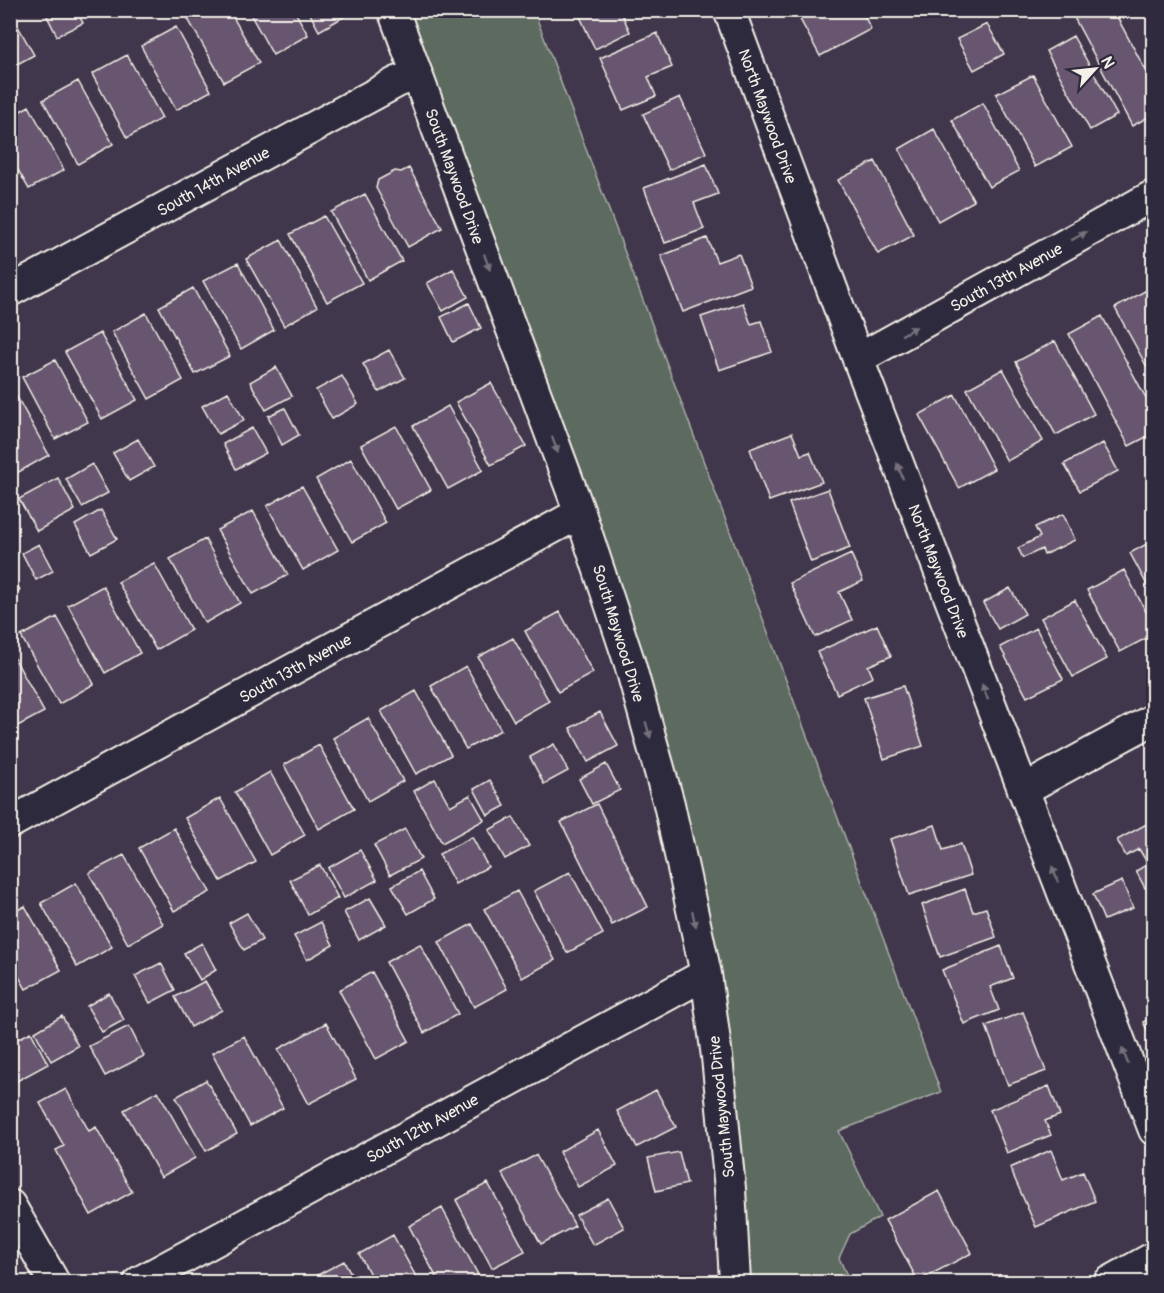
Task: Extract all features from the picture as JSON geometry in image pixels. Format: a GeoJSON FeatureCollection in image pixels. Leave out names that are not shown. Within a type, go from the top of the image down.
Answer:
{"type":"FeatureCollection","features":[{"type":"Feature","properties":{"kind":"street","name":"South Maywood Drive"},"geometry":{"type":"LineString","coordinates":[[393,10],[580,513],[629,661],[666,793],[706,974],[730,1189],[735,1282]]}},
{"type":"Feature","properties":{"kind":"street","name":"North Maywood Drive"},"geometry":{"type":"LineString","coordinates":[[729,10],[858,359],[1154,1130]]}},
{"type":"Feature","properties":{"kind":"street","name":"South 14th Avenue"},"geometry":{"type":"LineString","coordinates":[[10,291],[397,82],[417,74]]}},
{"type":"Feature","properties":{"kind":"street","name":"South 13th Avenue"},"geometry":{"type":"LineString","coordinates":[[858,359],[1154,195]]}},
{"type":"Feature","properties":{"kind":"street","name":"South 13th Avenue"},"geometry":{"type":"LineString","coordinates":[[10,823],[580,513]]}},
{"type":"Feature","properties":{"kind":"street"},"geometry":{"type":"LineString","coordinates":[[1023,790],[1154,719]]}},
{"type":"Feature","properties":{"kind":"street","name":"South 12th Avenue"},"geometry":{"type":"LineString","coordinates":[[140,1282],[706,974]]}},
{"type":"Feature","properties":{"kind":"street"},"geometry":{"type":"LineString","coordinates":[[10,1205],[54,1282]]}},
{"type":"Feature","properties":{"kind":"street"},"geometry":{"type":"LineString","coordinates":[[1109,1282],[1154,1257]]}},
{"type":"Feature","properties":{"kind":"green space"},"geometry":{"type":"Polygon","coordinates":[[[409,11],[534,11],[941,1092],[839,1131],[880,1217],[850,1234],[839,1258],[850,1282],[750,1282],[737,1109],[716,953],[681,793],[641,647],[566,430],[409,11]]]}},
{"type":"Feature","properties":{"kind":"building"},"geometry":{"type":"Polygon","coordinates":[[[44,10],[76,10],[83,23],[57,36],[44,10]]]}},
{"type":"Feature","properties":{"kind":"building"},"geometry":{"type":"Polygon","coordinates":[[[203,10],[229,10],[259,63],[224,82],[188,19],[203,10]]]}},
{"type":"Feature","properties":{"kind":"building"},"geometry":{"type":"Polygon","coordinates":[[[248,10],[294,10],[308,35],[273,55],[248,10]]]}},
{"type":"Feature","properties":{"kind":"building"},"geometry":{"type":"Polygon","coordinates":[[[308,10],[354,10],[354,11],[319,31],[308,10]]]}},
{"type":"Feature","properties":{"kind":"building"},"geometry":{"type":"Polygon","coordinates":[[[577,10],[620,10],[630,32],[595,49],[577,10]]]}},
{"type":"Feature","properties":{"kind":"building"},"geometry":{"type":"Polygon","coordinates":[[[795,10],[861,10],[871,29],[820,56],[795,10]]]}},
{"type":"Feature","properties":{"kind":"building"},"geometry":{"type":"Polygon","coordinates":[[[1070,10],[1125,10],[1116,15],[1154,86],[1154,114],[1132,126],[1070,10]]]}},
{"type":"Feature","properties":{"kind":"building"},"geometry":{"type":"Polygon","coordinates":[[[987,24],[1004,54],[974,70],[957,39],[987,24]]]}},
{"type":"Feature","properties":{"kind":"building"},"geometry":{"type":"Polygon","coordinates":[[[176,27],[211,91],[176,110],[141,46],[176,27]]]}},
{"type":"Feature","properties":{"kind":"building"},"geometry":{"type":"Polygon","coordinates":[[[19,28],[34,55],[10,68],[10,32],[19,28]]]}},
{"type":"Feature","properties":{"kind":"building"},"geometry":{"type":"Polygon","coordinates":[[[657,33],[672,67],[648,77],[656,96],[623,110],[600,58],[657,33]]]}},
{"type":"Feature","properties":{"kind":"building"},"geometry":{"type":"Polygon","coordinates":[[[1073,36],[1117,115],[1090,130],[1046,51],[1073,36]]]}},
{"type":"Feature","properties":{"kind":"building"},"geometry":{"type":"Polygon","coordinates":[[[127,55],[162,118],[127,138],[92,74],[127,55]]]}},
{"type":"Feature","properties":{"kind":"building"},"geometry":{"type":"Polygon","coordinates":[[[1033,75],[1072,147],[1035,167],[996,94],[1033,75]]]}},
{"type":"Feature","properties":{"kind":"building"},"geometry":{"type":"Polygon","coordinates":[[[78,81],[113,144],[78,164],[43,100],[78,81]]]}},
{"type":"Feature","properties":{"kind":"building"},"geometry":{"type":"Polygon","coordinates":[[[680,97],[706,153],[669,170],[643,114],[680,97]]]}},
{"type":"Feature","properties":{"kind":"building"},"geometry":{"type":"Polygon","coordinates":[[[983,103],[1019,171],[989,187],[952,120],[983,103]]]}},
{"type":"Feature","properties":{"kind":"building"},"geometry":{"type":"Polygon","coordinates":[[[29,106],[64,170],[29,189],[10,156],[10,117],[29,106]]]}},
{"type":"Feature","properties":{"kind":"building"},"geometry":{"type":"Polygon","coordinates":[[[934,129],[974,201],[938,221],[899,149],[934,129]]]}},
{"type":"Feature","properties":{"kind":"building"},"geometry":{"type":"Polygon","coordinates":[[[875,161],[914,235],[878,254],[838,180],[875,161]]]}},
{"type":"Feature","properties":{"kind":"building"},"geometry":{"type":"Polygon","coordinates":[[[706,164],[718,194],[694,203],[704,229],[665,243],[644,188],[706,164]]]}},
{"type":"Feature","properties":{"kind":"building"},"geometry":{"type":"Polygon","coordinates":[[[409,168],[442,228],[408,247],[376,188],[378,180],[395,171],[401,172],[409,168]]]}},
{"type":"Feature","properties":{"kind":"building"},"geometry":{"type":"Polygon","coordinates":[[[365,194],[402,261],[368,280],[331,212],[365,194]]]}},
{"type":"Feature","properties":{"kind":"building"},"geometry":{"type":"Polygon","coordinates":[[[324,216],[362,283],[327,302],[290,234],[324,216]]]}},
{"type":"Feature","properties":{"kind":"building"},"geometry":{"type":"Polygon","coordinates":[[[707,238],[717,262],[739,254],[751,286],[683,312],[661,256],[707,238]]]}},
{"type":"Feature","properties":{"kind":"building"},"geometry":{"type":"Polygon","coordinates":[[[281,240],[317,307],[284,326],[246,259],[281,240]]]}},
{"type":"Feature","properties":{"kind":"building"},"geometry":{"type":"Polygon","coordinates":[[[238,263],[274,330],[241,349],[203,281],[238,263]]]}},
{"type":"Feature","properties":{"kind":"building"},"geometry":{"type":"Polygon","coordinates":[[[453,269],[468,297],[443,311],[427,283],[453,269]]]}},
{"type":"Feature","properties":{"kind":"building"},"geometry":{"type":"Polygon","coordinates":[[[193,288],[230,356],[195,374],[159,307],[193,288]]]}},
{"type":"Feature","properties":{"kind":"building"},"geometry":{"type":"Polygon","coordinates":[[[1150,288],[1154,294],[1154,380],[1115,308],[1150,288]]]}},
{"type":"Feature","properties":{"kind":"building"},"geometry":{"type":"Polygon","coordinates":[[[469,303],[481,328],[453,342],[441,317],[469,303]]]}},
{"type":"Feature","properties":{"kind":"building"},"geometry":{"type":"Polygon","coordinates":[[[743,303],[751,324],[761,321],[772,352],[719,370],[701,317],[743,303]]]}},
{"type":"Feature","properties":{"kind":"building"},"geometry":{"type":"Polygon","coordinates":[[[146,313],[183,380],[149,399],[112,332],[146,313]]]}},
{"type":"Feature","properties":{"kind":"building"},"geometry":{"type":"Polygon","coordinates":[[[1102,316],[1154,413],[1154,433],[1129,446],[1069,334],[1102,316]]]}},
{"type":"Feature","properties":{"kind":"building"},"geometry":{"type":"Polygon","coordinates":[[[100,333],[137,400],[102,419],[65,352],[100,333]]]}},
{"type":"Feature","properties":{"kind":"building"},"geometry":{"type":"Polygon","coordinates":[[[1055,341],[1094,414],[1056,435],[1016,362],[1055,341]]]}},
{"type":"Feature","properties":{"kind":"building"},"geometry":{"type":"Polygon","coordinates":[[[389,350],[405,378],[379,392],[363,364],[389,350]]]}},
{"type":"Feature","properties":{"kind":"building"},"geometry":{"type":"Polygon","coordinates":[[[55,360],[88,422],[55,439],[22,377],[55,360]]]}},
{"type":"Feature","properties":{"kind":"building"},"geometry":{"type":"Polygon","coordinates":[[[276,367],[292,396],[266,410],[250,382],[276,367]]]}},
{"type":"Feature","properties":{"kind":"building"},"geometry":{"type":"Polygon","coordinates":[[[1003,369],[1043,441],[1007,461],[967,389],[1003,369]]]}},
{"type":"Feature","properties":{"kind":"building"},"geometry":{"type":"Polygon","coordinates":[[[342,376],[358,404],[332,419],[316,390],[342,376]]]}},
{"type":"Feature","properties":{"kind":"building"},"geometry":{"type":"Polygon","coordinates":[[[491,383],[526,446],[491,465],[456,402],[491,383]]]}},
{"type":"Feature","properties":{"kind":"building"},"geometry":{"type":"Polygon","coordinates":[[[12,388],[49,455],[15,474],[10,466],[10,389],[12,388]]]}},
{"type":"Feature","properties":{"kind":"building"},"geometry":{"type":"Polygon","coordinates":[[[228,392],[244,420],[218,434],[202,406],[228,392]]]}},
{"type":"Feature","properties":{"kind":"building"},"geometry":{"type":"Polygon","coordinates":[[[955,395],[994,469],[959,488],[919,415],[955,395]]]}},
{"type":"Feature","properties":{"kind":"building"},"geometry":{"type":"Polygon","coordinates":[[[448,406],[483,470],[448,489],[413,426],[448,406]]]}},
{"type":"Feature","properties":{"kind":"building"},"geometry":{"type":"Polygon","coordinates":[[[285,408],[299,435],[282,445],[268,416],[285,408]]]}},
{"type":"Feature","properties":{"kind":"building"},"geometry":{"type":"Polygon","coordinates":[[[396,426],[431,490],[396,509],[361,445],[396,426]]]}},
{"type":"Feature","properties":{"kind":"building"},"geometry":{"type":"Polygon","coordinates":[[[252,428],[266,453],[236,469],[223,444],[252,428]]]}},
{"type":"Feature","properties":{"kind":"building"},"geometry":{"type":"Polygon","coordinates":[[[792,433],[801,455],[810,452],[822,482],[769,501],[750,449],[792,433]]]}},
{"type":"Feature","properties":{"kind":"building"},"geometry":{"type":"Polygon","coordinates":[[[138,439],[154,467],[129,481],[113,453],[138,439]]]}},
{"type":"Feature","properties":{"kind":"building"},"geometry":{"type":"Polygon","coordinates":[[[1103,443],[1118,471],[1080,491],[1064,464],[1103,443]]]}},
{"type":"Feature","properties":{"kind":"building"},"geometry":{"type":"Polygon","coordinates":[[[351,459],[386,523],[352,542],[316,479],[351,459]]]}},
{"type":"Feature","properties":{"kind":"building"},"geometry":{"type":"Polygon","coordinates":[[[92,464],[108,493],[82,507],[66,479],[92,464]]]}},
{"type":"Feature","properties":{"kind":"building"},"geometry":{"type":"Polygon","coordinates":[[[58,478],[75,510],[37,531],[19,499],[58,478]]]}},
{"type":"Feature","properties":{"kind":"building"},"geometry":{"type":"Polygon","coordinates":[[[302,486],[338,550],[303,570],[267,506],[302,486]]]}},
{"type":"Feature","properties":{"kind":"building"},"geometry":{"type":"Polygon","coordinates":[[[828,489],[850,548],[811,562],[789,503],[828,489]]]}},
{"type":"Feature","properties":{"kind":"building"},"geometry":{"type":"Polygon","coordinates":[[[101,510],[117,539],[91,553],[75,525],[101,510]]]}},
{"type":"Feature","properties":{"kind":"building"},"geometry":{"type":"Polygon","coordinates":[[[253,511],[288,575],[253,594],[217,530],[253,511]]]}},
{"type":"Feature","properties":{"kind":"building"},"geometry":{"type":"Polygon","coordinates":[[[1063,514],[1075,540],[1044,555],[1042,549],[1023,558],[1018,548],[1040,537],[1035,527],[1063,514]]]}},
{"type":"Feature","properties":{"kind":"building"},"geometry":{"type":"Polygon","coordinates":[[[205,539],[240,603],[205,623],[170,559],[205,539]]]}},
{"type":"Feature","properties":{"kind":"building"},"geometry":{"type":"Polygon","coordinates":[[[1154,540],[1154,598],[1130,553],[1154,540]]]}},
{"type":"Feature","properties":{"kind":"building"},"geometry":{"type":"Polygon","coordinates":[[[39,544],[53,571],[36,580],[22,553],[39,544]]]}},
{"type":"Feature","properties":{"kind":"building"},"geometry":{"type":"Polygon","coordinates":[[[851,554],[863,581],[839,592],[852,620],[815,637],[790,583],[851,554]]]}},
{"type":"Feature","properties":{"kind":"building"},"geometry":{"type":"Polygon","coordinates":[[[154,563],[191,630],[156,650],[118,582],[154,563]]]}},
{"type":"Feature","properties":{"kind":"building"},"geometry":{"type":"Polygon","coordinates":[[[1124,570],[1154,627],[1154,634],[1120,652],[1087,590],[1124,570]]]}},
{"type":"Feature","properties":{"kind":"building"},"geometry":{"type":"Polygon","coordinates":[[[10,573],[20,590],[10,595],[10,573]]]}},
{"type":"Feature","properties":{"kind":"building"},"geometry":{"type":"Polygon","coordinates":[[[103,586],[140,653],[105,673],[68,605],[103,586]]]}},
{"type":"Feature","properties":{"kind":"building"},"geometry":{"type":"Polygon","coordinates":[[[1010,588],[1025,614],[998,629],[983,603],[1010,588]]]}},
{"type":"Feature","properties":{"kind":"building"},"geometry":{"type":"Polygon","coordinates":[[[1075,600],[1107,659],[1073,677],[1041,618],[1075,600]]]}},
{"type":"Feature","properties":{"kind":"building"},"geometry":{"type":"Polygon","coordinates":[[[560,612],[593,673],[558,692],[525,631],[560,612]]]}},
{"type":"Feature","properties":{"kind":"building"},"geometry":{"type":"Polygon","coordinates":[[[57,617],[94,684],[59,704],[21,636],[57,617]]]}},
{"type":"Feature","properties":{"kind":"building"},"geometry":{"type":"Polygon","coordinates":[[[877,625],[891,656],[868,666],[873,677],[837,694],[817,652],[877,625]]]}},
{"type":"Feature","properties":{"kind":"building"},"geometry":{"type":"Polygon","coordinates":[[[1036,628],[1063,679],[1027,697],[1000,647],[1036,628]]]}},
{"type":"Feature","properties":{"kind":"building"},"geometry":{"type":"Polygon","coordinates":[[[513,638],[549,701],[514,721],[478,657],[513,638]]]}},
{"type":"Feature","properties":{"kind":"building"},"geometry":{"type":"Polygon","coordinates":[[[10,650],[44,712],[10,730],[10,650]]]}},
{"type":"Feature","properties":{"kind":"building"},"geometry":{"type":"Polygon","coordinates":[[[466,666],[501,730],[466,749],[431,686],[466,666]]]}},
{"type":"Feature","properties":{"kind":"building"},"geometry":{"type":"Polygon","coordinates":[[[903,686],[923,746],[884,759],[864,698],[903,686]]]}},
{"type":"Feature","properties":{"kind":"building"},"geometry":{"type":"Polygon","coordinates":[[[416,691],[451,755],[416,774],[381,711],[416,691]]]}},
{"type":"Feature","properties":{"kind":"building"},"geometry":{"type":"Polygon","coordinates":[[[600,712],[618,746],[588,762],[570,728],[600,712]]]}},
{"type":"Feature","properties":{"kind":"building"},"geometry":{"type":"Polygon","coordinates":[[[368,718],[403,781],[368,801],[333,738],[368,718]]]}},
{"type":"Feature","properties":{"kind":"building"},"geometry":{"type":"Polygon","coordinates":[[[554,744],[568,771],[544,784],[530,757],[554,744]]]}},
{"type":"Feature","properties":{"kind":"building"},"geometry":{"type":"Polygon","coordinates":[[[319,745],[354,809],[319,829],[284,765],[319,745]]]}},
{"type":"Feature","properties":{"kind":"building"},"geometry":{"type":"Polygon","coordinates":[[[606,764],[620,790],[592,804],[579,779],[606,764]]]}},
{"type":"Feature","properties":{"kind":"building"},"geometry":{"type":"Polygon","coordinates":[[[270,772],[305,835],[270,855],[235,792],[270,772]]]}},
{"type":"Feature","properties":{"kind":"building"},"geometry":{"type":"Polygon","coordinates":[[[435,779],[450,806],[470,795],[484,820],[442,843],[414,791],[435,779]]]}},
{"type":"Feature","properties":{"kind":"building"},"geometry":{"type":"Polygon","coordinates":[[[490,780],[505,806],[488,815],[474,789],[490,780]]]}},
{"type":"Feature","properties":{"kind":"building"},"geometry":{"type":"Polygon","coordinates":[[[220,798],[256,862],[221,881],[185,818],[220,798]]]}},
{"type":"Feature","properties":{"kind":"building"},"geometry":{"type":"Polygon","coordinates":[[[597,804],[648,907],[612,925],[561,822],[597,804]]]}},
{"type":"Feature","properties":{"kind":"building"},"geometry":{"type":"Polygon","coordinates":[[[513,817],[529,846],[505,859],[489,830],[513,817]]]}},
{"type":"Feature","properties":{"kind":"building"},"geometry":{"type":"Polygon","coordinates":[[[1154,820],[1154,883],[1145,888],[1136,871],[1148,864],[1139,849],[1126,856],[1117,840],[1154,820]]]}},
{"type":"Feature","properties":{"kind":"building"},"geometry":{"type":"Polygon","coordinates":[[[935,825],[943,850],[961,844],[971,875],[909,895],[890,839],[935,825]]]}},
{"type":"Feature","properties":{"kind":"building"},"geometry":{"type":"Polygon","coordinates":[[[174,828],[210,892],[174,911],[139,848],[174,828]]]}},
{"type":"Feature","properties":{"kind":"building"},"geometry":{"type":"Polygon","coordinates":[[[405,829],[421,859],[390,875],[374,845],[405,829]]]}},
{"type":"Feature","properties":{"kind":"building"},"geometry":{"type":"Polygon","coordinates":[[[472,837],[488,867],[455,884],[439,854],[472,837]]]}},
{"type":"Feature","properties":{"kind":"building"},"geometry":{"type":"Polygon","coordinates":[[[360,850],[377,880],[344,898],[328,868],[360,850]]]}},
{"type":"Feature","properties":{"kind":"building"},"geometry":{"type":"Polygon","coordinates":[[[124,855],[163,924],[128,944],[89,873],[124,855]]]}},
{"type":"Feature","properties":{"kind":"building"},"geometry":{"type":"Polygon","coordinates":[[[320,865],[338,898],[308,915],[290,880],[320,865]]]}},
{"type":"Feature","properties":{"kind":"building"},"geometry":{"type":"Polygon","coordinates":[[[419,871],[434,899],[408,914],[392,886],[419,871]]]}},
{"type":"Feature","properties":{"kind":"building"},"geometry":{"type":"Polygon","coordinates":[[[570,872],[603,934],[567,953],[534,891],[570,872]]]}},
{"type":"Feature","properties":{"kind":"building"},"geometry":{"type":"Polygon","coordinates":[[[1122,881],[1133,908],[1104,920],[1093,894],[1122,881]]]}},
{"type":"Feature","properties":{"kind":"building"},"geometry":{"type":"Polygon","coordinates":[[[76,883],[112,947],[77,967],[41,903],[76,883]]]}},
{"type":"Feature","properties":{"kind":"building"},"geometry":{"type":"Polygon","coordinates":[[[965,889],[973,912],[986,908],[996,937],[940,957],[922,905],[965,889]]]}},
{"type":"Feature","properties":{"kind":"building"},"geometry":{"type":"Polygon","coordinates":[[[517,891],[555,960],[522,978],[484,909],[517,891]]]}},
{"type":"Feature","properties":{"kind":"building"},"geometry":{"type":"Polygon","coordinates":[[[370,898],[386,925],[359,940],[344,912],[370,898]]]}},
{"type":"Feature","properties":{"kind":"building"},"geometry":{"type":"Polygon","coordinates":[[[25,906],[61,970],[26,989],[10,961],[10,914],[25,906]]]}},
{"type":"Feature","properties":{"kind":"building"},"geometry":{"type":"Polygon","coordinates":[[[247,913],[262,940],[244,950],[229,923],[247,913]]]}},
{"type":"Feature","properties":{"kind":"building"},"geometry":{"type":"Polygon","coordinates":[[[321,922],[333,945],[307,960],[294,936],[321,922]]]}},
{"type":"Feature","properties":{"kind":"building"},"geometry":{"type":"Polygon","coordinates":[[[472,924],[507,989],[474,1007],[439,942],[472,924]]]}},
{"type":"Feature","properties":{"kind":"building"},"geometry":{"type":"Polygon","coordinates":[[[202,943],[216,970],[200,980],[184,953],[202,943]]]}},
{"type":"Feature","properties":{"kind":"building"},"geometry":{"type":"Polygon","coordinates":[[[420,944],[458,1014],[424,1033],[386,962],[420,944]]]}},
{"type":"Feature","properties":{"kind":"building"},"geometry":{"type":"Polygon","coordinates":[[[1001,946],[1013,978],[990,987],[999,1010],[964,1024],[942,970],[1001,946]]]}},
{"type":"Feature","properties":{"kind":"building"},"geometry":{"type":"Polygon","coordinates":[[[161,963],[175,990],[150,1003],[135,976],[161,963]]]}},
{"type":"Feature","properties":{"kind":"building"},"geometry":{"type":"Polygon","coordinates":[[[372,972],[409,1041],[376,1059],[339,990],[372,972]]]}},
{"type":"Feature","properties":{"kind":"building"},"geometry":{"type":"Polygon","coordinates":[[[205,981],[222,1010],[191,1027],[175,997],[205,981]]]}},
{"type":"Feature","properties":{"kind":"building"},"geometry":{"type":"Polygon","coordinates":[[[109,993],[124,1020],[102,1032],[87,1006],[109,993]]]}},
{"type":"Feature","properties":{"kind":"building"},"geometry":{"type":"Polygon","coordinates":[[[10,998],[18,1011],[10,1015],[10,998]]]}},
{"type":"Feature","properties":{"kind":"building"},"geometry":{"type":"Polygon","coordinates":[[[1023,1012],[1046,1071],[1008,1085],[986,1026],[1023,1012]]]}},
{"type":"Feature","properties":{"kind":"building"},"geometry":{"type":"Polygon","coordinates":[[[62,1016],[78,1046],[51,1061],[35,1032],[62,1016]]]}},
{"type":"Feature","properties":{"kind":"building"},"geometry":{"type":"Polygon","coordinates":[[[1154,1016],[1154,1043],[1143,1022],[1154,1016]]]}},
{"type":"Feature","properties":{"kind":"building"},"geometry":{"type":"Polygon","coordinates":[[[326,1023],[356,1079],[308,1104],[278,1049],[326,1023]]]}},
{"type":"Feature","properties":{"kind":"building"},"geometry":{"type":"Polygon","coordinates":[[[129,1026],[144,1056],[105,1076],[89,1046],[129,1026]]]}},
{"type":"Feature","properties":{"kind":"building"},"geometry":{"type":"Polygon","coordinates":[[[31,1032],[48,1064],[15,1082],[10,1074],[10,1043],[31,1032]]]}},
{"type":"Feature","properties":{"kind":"building"},"geometry":{"type":"Polygon","coordinates":[[[244,1036],[283,1108],[250,1126],[212,1053],[244,1036]]]}},
{"type":"Feature","properties":{"kind":"building"},"geometry":{"type":"Polygon","coordinates":[[[206,1080],[237,1134],[206,1151],[176,1097],[206,1080]]]}},
{"type":"Feature","properties":{"kind":"building"},"geometry":{"type":"Polygon","coordinates":[[[1049,1086],[1060,1115],[1045,1121],[1051,1135],[1007,1153],[990,1110],[1049,1086]]]}},
{"type":"Feature","properties":{"kind":"building"},"geometry":{"type":"Polygon","coordinates":[[[66,1089],[89,1131],[96,1127],[132,1192],[91,1215],[56,1150],[64,1146],[40,1103],[66,1089]]]}},
{"type":"Feature","properties":{"kind":"building"},"geometry":{"type":"Polygon","coordinates":[[[656,1090],[676,1127],[637,1147],[617,1111],[656,1090]]]}},
{"type":"Feature","properties":{"kind":"building"},"geometry":{"type":"Polygon","coordinates":[[[158,1091],[195,1158],[161,1177],[124,1110],[158,1091]]]}},
{"type":"Feature","properties":{"kind":"building"},"geometry":{"type":"Polygon","coordinates":[[[598,1130],[617,1166],[578,1187],[559,1152],[598,1130]]]}},
{"type":"Feature","properties":{"kind":"building"},"geometry":{"type":"Polygon","coordinates":[[[1051,1150],[1063,1180],[1083,1172],[1095,1201],[1036,1227],[1010,1168],[1051,1150]]]}},
{"type":"Feature","properties":{"kind":"building"},"geometry":{"type":"Polygon","coordinates":[[[679,1152],[687,1184],[656,1191],[648,1158],[679,1152]]]}},
{"type":"Feature","properties":{"kind":"building"},"geometry":{"type":"Polygon","coordinates":[[[536,1155],[575,1226],[541,1244],[502,1173],[536,1155]]]}},
{"type":"Feature","properties":{"kind":"building"},"geometry":{"type":"Polygon","coordinates":[[[488,1183],[525,1251],[492,1268],[456,1200],[488,1183]]]}},
{"type":"Feature","properties":{"kind":"building"},"geometry":{"type":"Polygon","coordinates":[[[939,1191],[972,1253],[918,1281],[885,1220],[939,1191]]]}},
{"type":"Feature","properties":{"kind":"building"},"geometry":{"type":"Polygon","coordinates":[[[608,1198],[624,1228],[593,1245],[576,1215],[608,1198]]]}},
{"type":"Feature","properties":{"kind":"building"},"geometry":{"type":"Polygon","coordinates":[[[442,1208],[482,1282],[439,1282],[409,1226],[442,1208]]]}},
{"type":"Feature","properties":{"kind":"building"},"geometry":{"type":"Polygon","coordinates":[[[393,1235],[419,1282],[374,1282],[359,1254],[393,1235]]]}},
{"type":"Feature","properties":{"kind":"building"},"geometry":{"type":"Polygon","coordinates":[[[344,1261],[356,1282],[312,1282],[310,1279],[344,1261]]]}}]}
